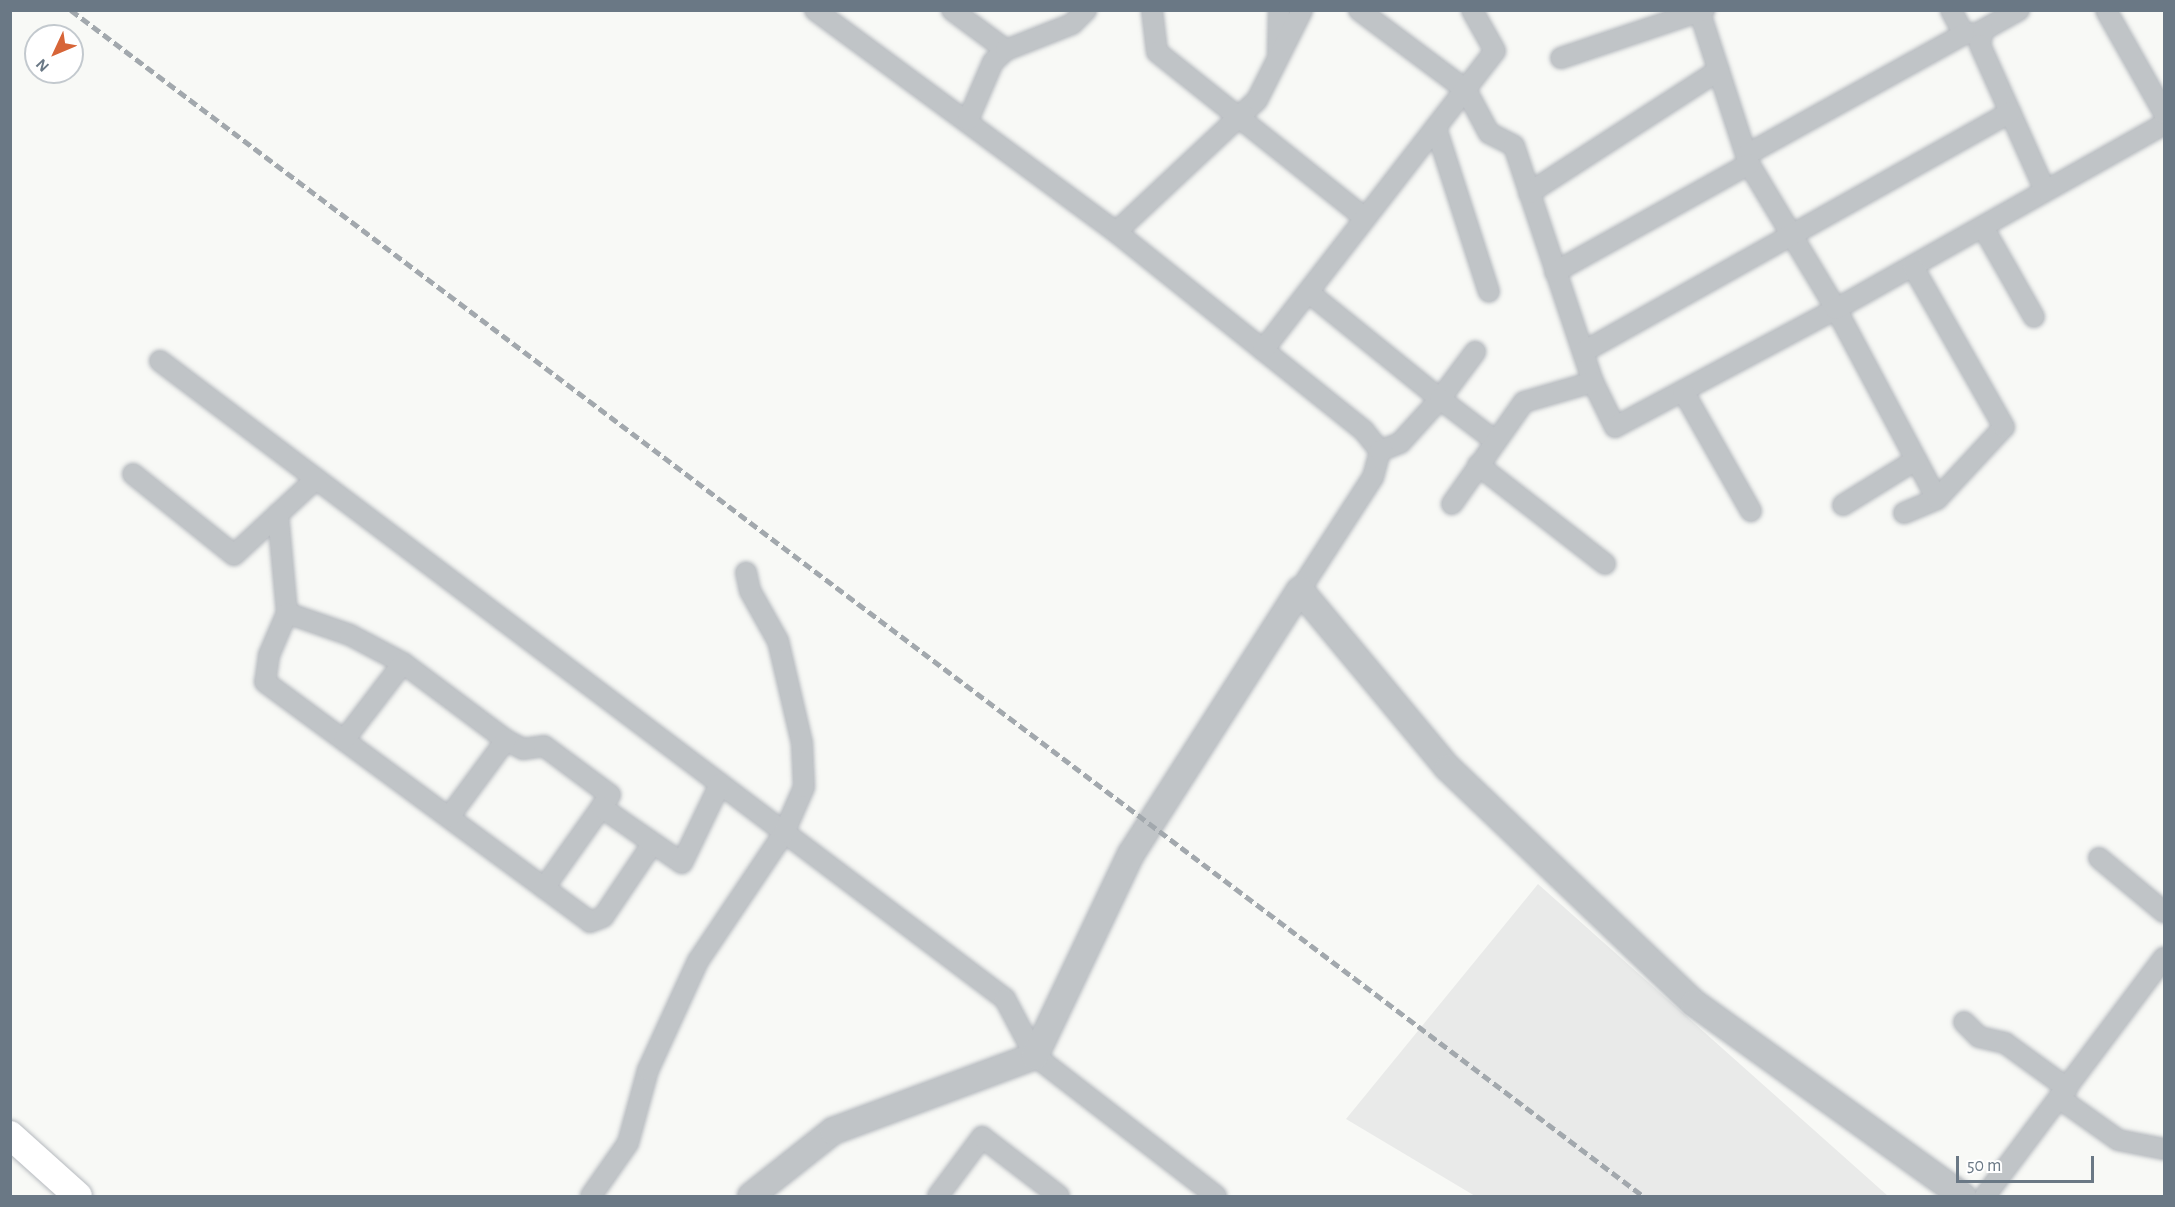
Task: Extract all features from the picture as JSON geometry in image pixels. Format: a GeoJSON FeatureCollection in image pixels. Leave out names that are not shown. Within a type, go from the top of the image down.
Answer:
{"type":"FeatureCollection","features":[{"type":"Feature","properties":{"kind":"main road"},"geometry":{"type":"LineString","coordinates":[[12,1141],[78,1197]]}},
{"type":"Feature","properties":{"kind":"street"},"geometry":{"type":"LineString","coordinates":[[952,10],[1006,50]]}},
{"type":"Feature","properties":{"kind":"street"},"geometry":{"type":"LineString","coordinates":[[968,120],[993,62],[1006,50],[1072,24],[1086,10]]}},
{"type":"Feature","properties":{"kind":"street"},"geometry":{"type":"LineString","coordinates":[[1152,10],[1157,52],[1365,218]]}},
{"type":"Feature","properties":{"kind":"street"},"geometry":{"type":"LineString","coordinates":[[1278,59],[1279,10]]}},
{"type":"Feature","properties":{"kind":"street"},"geometry":{"type":"LineString","coordinates":[[1116,232],[1257,100],[1302,10]]}},
{"type":"Feature","properties":{"kind":"street"},"geometry":{"type":"LineString","coordinates":[[1359,10],[1466,90],[1489,133],[1514,146],[1593,382],[1616,427],[1984,229],[2045,190],[2164,124]]}},
{"type":"Feature","properties":{"kind":"street"},"geometry":{"type":"LineString","coordinates":[[1263,350],[1495,51],[1472,10]]}},
{"type":"Feature","properties":{"kind":"street"},"geometry":{"type":"LineString","coordinates":[[1951,10],[1973,32],[1980,45],[2045,190]]}},
{"type":"Feature","properties":{"kind":"street"},"geometry":{"type":"LineString","coordinates":[[2106,10],[2164,113]]}},
{"type":"Feature","properties":{"kind":"street"},"geometry":{"type":"LineString","coordinates":[[816,11],[968,120],[1116,232],[1263,350],[1380,451]]}},
{"type":"Feature","properties":{"kind":"street"},"geometry":{"type":"LineString","coordinates":[[1561,58],[1701,11],[1747,160],[1836,309],[1937,499]]}},
{"type":"Feature","properties":{"kind":"street"},"geometry":{"type":"LineString","coordinates":[[1555,272],[1973,32],[2015,12]]}},
{"type":"Feature","properties":{"kind":"street"},"geometry":{"type":"LineString","coordinates":[[1530,193],[1719,70]]}},
{"type":"Feature","properties":{"kind":"street"},"geometry":{"type":"LineString","coordinates":[[1583,352],[1789,232],[2010,112]]}},
{"type":"Feature","properties":{"kind":"street"},"geometry":{"type":"LineString","coordinates":[[1436,128],[1489,292]]}},
{"type":"Feature","properties":{"kind":"street"},"geometry":{"type":"LineString","coordinates":[[1984,229],[2034,317]]}},
{"type":"Feature","properties":{"kind":"street"},"geometry":{"type":"LineString","coordinates":[[1904,513],[1937,499],[2004,427],[1913,267]]}},
{"type":"Feature","properties":{"kind":"street"},"geometry":{"type":"LineString","coordinates":[[1308,292],[1494,440]]}},
{"type":"Feature","properties":{"kind":"street"},"geometry":{"type":"LineString","coordinates":[[1380,451],[1400,444],[1440,399],[1475,352]]}},
{"type":"Feature","properties":{"kind":"street"},"geometry":{"type":"LineString","coordinates":[[160,362],[1005,999],[1035,1056],[1205,1193]]}},
{"type":"Feature","properties":{"kind":"street"},"geometry":{"type":"LineString","coordinates":[[1452,504],[1494,440],[1524,402],[1593,382]]}},
{"type":"Feature","properties":{"kind":"street"},"geometry":{"type":"LineString","coordinates":[[1683,391],[1751,511]]}},
{"type":"Feature","properties":{"kind":"street"},"geometry":{"type":"LineString","coordinates":[[751,1197],[833,1131],[1035,1056],[1131,854],[1373,477],[1380,451]]}},
{"type":"Feature","properties":{"kind":"street"},"geometry":{"type":"LineString","coordinates":[[1843,505],[1916,459]]}},
{"type":"Feature","properties":{"kind":"street"},"geometry":{"type":"LineString","coordinates":[[1478,465],[1605,564]]}},
{"type":"Feature","properties":{"kind":"street"},"geometry":{"type":"LineString","coordinates":[[133,474],[234,555],[316,479]]}},
{"type":"Feature","properties":{"kind":"street"},"geometry":{"type":"LineString","coordinates":[[278,514],[287,613],[269,655],[265,682],[590,922],[603,917],[653,843]]}},
{"type":"Feature","properties":{"kind":"street"},"geometry":{"type":"LineString","coordinates":[[591,1197],[628,1143],[648,1070],[698,961],[784,833],[797,807],[806,765],[778,641],[750,591],[746,572]]}},
{"type":"Feature","properties":{"kind":"street"},"geometry":{"type":"LineString","coordinates":[[1300,590],[1448,768],[1694,1003],[1963,1197]]}},
{"type":"Feature","properties":{"kind":"street"},"geometry":{"type":"LineString","coordinates":[[287,613],[350,635],[404,663],[506,740],[524,749],[544,746],[610,795],[544,888]]}},
{"type":"Feature","properties":{"kind":"street"},"geometry":{"type":"LineString","coordinates":[[344,740],[404,663]]}},
{"type":"Feature","properties":{"kind":"street"},"geometry":{"type":"LineString","coordinates":[[449,817],[506,740]]}},
{"type":"Feature","properties":{"kind":"street"},"geometry":{"type":"LineString","coordinates":[[601,807],[682,863],[720,784]]}},
{"type":"Feature","properties":{"kind":"street"},"geometry":{"type":"LineString","coordinates":[[2099,858],[2164,912]]}},
{"type":"Feature","properties":{"kind":"street"},"geometry":{"type":"LineString","coordinates":[[1985,1197],[2164,957]]}},
{"type":"Feature","properties":{"kind":"street"},"geometry":{"type":"LineString","coordinates":[[1964,1022],[1980,1037],[2005,1043],[2118,1140],[2164,1149]]}},
{"type":"Feature","properties":{"kind":"street"},"geometry":{"type":"LineString","coordinates":[[946,1194],[982,1137],[1059,1197]]}},
{"type":"Feature","properties":{"kind":"shaded area"},"geometry":{"type":"Polygon","coordinates":[[[1538,884],[1888,1196],[1475,1196],[1346,1119],[1538,884]]]}},
{"type":"Feature","properties":{"kind":"railway"},"geometry":{"type":"LineString","coordinates":[[71,10],[1643,1196]]}}]}
